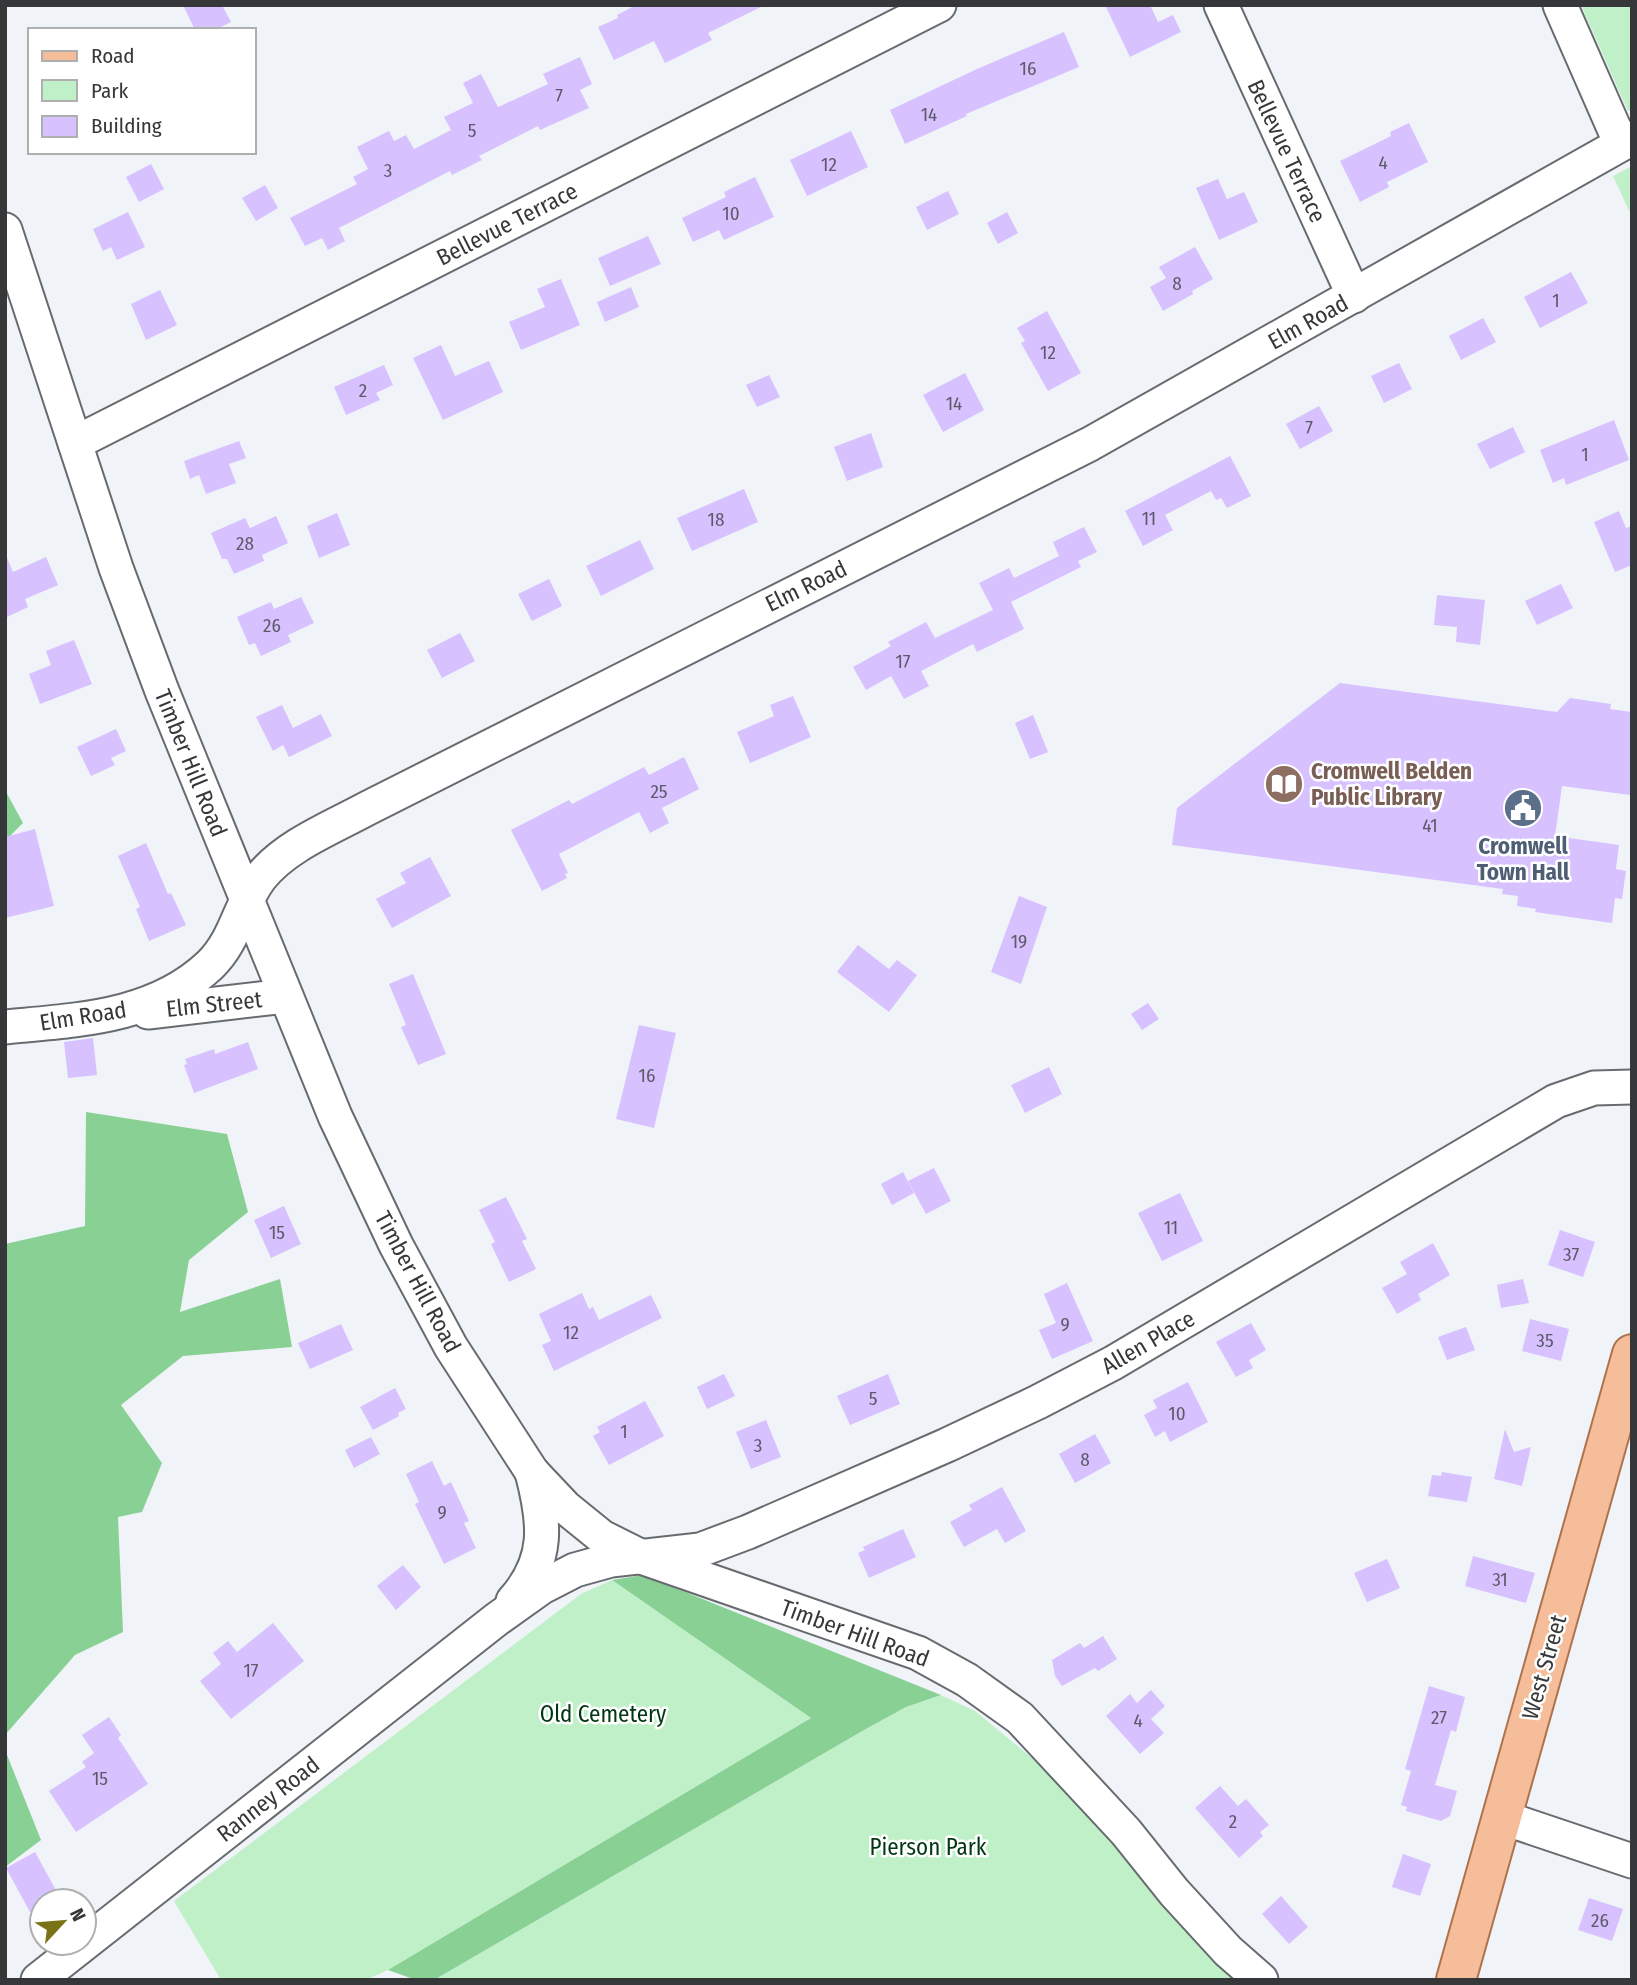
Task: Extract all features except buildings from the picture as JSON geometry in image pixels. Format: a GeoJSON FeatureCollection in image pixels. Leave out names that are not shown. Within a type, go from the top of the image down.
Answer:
{"type":"FeatureCollection","features":[{"type":"Feature","properties":{"kind":"main road","name":"West Street"},"geometry":{"type":"LineString","coordinates":[[1456,1980],[1629,1375]]}},
{"type":"Feature","properties":{"kind":"street","name":"Bellevue Terrace"},"geometry":{"type":"LineString","coordinates":[[75,443],[939,5]]}},
{"type":"Feature","properties":{"kind":"street","name":"Bellevue Terrace"},"geometry":{"type":"LineString","coordinates":[[1221,5],[1354,296]]}},
{"type":"Feature","properties":{"kind":"street"},"geometry":{"type":"LineString","coordinates":[[1560,5],[1626,141]]}},
{"type":"Feature","properties":{"kind":"street","name":"Elm Road"},"geometry":{"type":"LineString","coordinates":[[5,1027],[101,1017],[145,1005],[167,995],[210,965],[227,946],[246,900],[261,877],[279,859],[366,809],[1078,450],[1626,141]]}},
{"type":"Feature","properties":{"kind":"street","name":"Timber Hill Road"},"geometry":{"type":"LineString","coordinates":[[5,230],[116,568],[162,691],[335,1116],[396,1245],[451,1347],[532,1472],[565,1507],[602,1537],[644,1558],[918,1653],[967,1680],[1020,1718],[1126,1832],[1174,1892],[1228,1951],[1261,1980]]}},
{"type":"Feature","properties":{"kind":"street","name":"Elm Street"},"geometry":{"type":"LineString","coordinates":[[101,1017],[285,996]]}},
{"type":"Feature","properties":{"kind":"street","name":"Allen Place"},"geometry":{"type":"LineString","coordinates":[[644,1558],[700,1550],[958,1440],[1113,1363],[1556,1101],[1594,1088],[1632,1087]]}},
{"type":"Feature","properties":{"kind":"street","name":"Ranney Road"},"geometry":{"type":"LineString","coordinates":[[497,1619],[527,1586],[539,1559],[542,1533],[540,1506],[532,1472]]}},
{"type":"Feature","properties":{"kind":"street","name":"Ranney Road"},"geometry":{"type":"LineString","coordinates":[[38,1980],[497,1619],[542,1587],[575,1570],[611,1560],[644,1558]]}},
{"type":"Feature","properties":{"kind":"street"},"geometry":{"type":"LineString","coordinates":[[1501,1817],[1632,1861]]}},
{"type":"Feature","properties":{"kind":"green space"},"geometry":{"type":"Polygon","coordinates":[[[1581,5],[1632,5],[1632,110],[1628,111],[1581,5]]]}},
{"type":"Feature","properties":{"kind":"green space"},"geometry":{"type":"Polygon","coordinates":[[[1632,166],[1632,217],[1613,176],[1632,166]]]}},
{"type":"Feature","properties":{"kind":"green space"},"geometry":{"type":"Polygon","coordinates":[[[5,790],[23,823],[5,841],[5,790]]]}},
{"type":"Feature","properties":{"kind":"green space"},"geometry":{"type":"Polygon","coordinates":[[[86,1112],[227,1134],[248,1212],[189,1260],[180,1312],[280,1279],[292,1347],[183,1356],[121,1405],[162,1463],[142,1512],[118,1517],[123,1632],[75,1655],[5,1735],[5,1244],[85,1226],[86,1112]]]}},
{"type":"Feature","properties":{"kind":"green space"},"geometry":{"type":"Polygon","coordinates":[[[643,1575],[941,1695],[906,1707],[864,1730],[434,1980],[416,1980],[388,1970],[811,1718],[612,1580],[643,1575]]]}},
{"type":"Feature","properties":{"kind":"green space","name":"Old Cemetery"},"geometry":{"type":"Polygon","coordinates":[[[612,1580],[811,1718],[388,1970],[366,1980],[221,1980],[174,1901],[581,1594],[612,1580]]]}},
{"type":"Feature","properties":{"kind":"green space","name":"Pierson Park"},"geometry":{"type":"Polygon","coordinates":[[[941,1695],[975,1711],[1044,1768],[1121,1852],[1185,1929],[1240,1980],[434,1980],[864,1730],[906,1707],[941,1695]]]}},
{"type":"Feature","properties":{"kind":"green space"},"geometry":{"type":"Polygon","coordinates":[[[5,1750],[41,1840],[5,1867],[5,1750]]]}},
{"type":"Feature","properties":{"kind":"place","name":"Cromwell Belden Public Library"},"geometry":{"type":"Point","coordinates":[1284,784]}},
{"type":"Feature","properties":{"kind":"place","name":"Cromwell Town Hall"},"geometry":{"type":"Point","coordinates":[1523,808]}}]}
